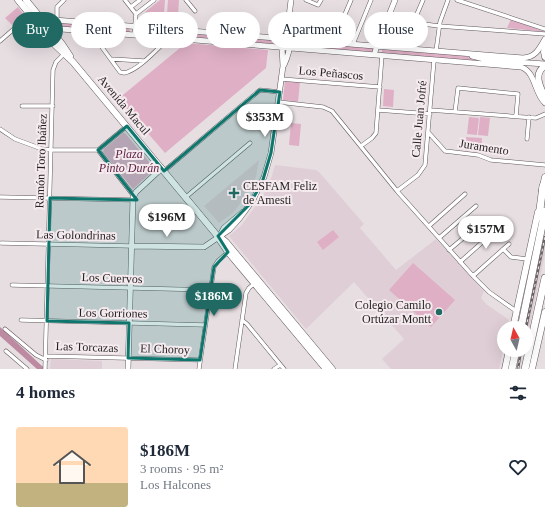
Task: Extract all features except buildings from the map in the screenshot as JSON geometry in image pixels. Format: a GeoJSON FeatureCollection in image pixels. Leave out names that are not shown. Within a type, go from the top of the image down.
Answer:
{"type":"FeatureCollection","features":[{"type":"Feature","properties":{"kind":"highway"},"geometry":{"type":"LineString","coordinates":[[533,273],[543,186]]}},
{"type":"Feature","properties":{"kind":"highway"},"geometry":{"type":"LineString","coordinates":[[523,321],[545,211]]}},
{"type":"Feature","properties":{"kind":"highway"},"geometry":{"type":"LineString","coordinates":[[525,369],[545,278]]}},
{"type":"Feature","properties":{"kind":"highway"},"geometry":{"type":"LineString","coordinates":[[512,369],[515,357]]}},
{"type":"Feature","properties":{"kind":"main road","name":"Avenida Macul"},"geometry":{"type":"LineString","coordinates":[[18,0],[28,12]]}},
{"type":"Feature","properties":{"kind":"main road","name":"Avenida Macul"},"geometry":{"type":"LineString","coordinates":[[26,0],[34,12]]}},
{"type":"Feature","properties":{"kind":"main road"},"geometry":{"type":"LineString","coordinates":[[289,12],[290,0]]}},
{"type":"Feature","properties":{"kind":"main road"},"geometry":{"type":"LineString","coordinates":[[390,12],[395,0]]}},
{"type":"Feature","properties":{"kind":"main road"},"geometry":{"type":"LineString","coordinates":[[63,20],[134,26]]}},
{"type":"Feature","properties":{"kind":"main road"},"geometry":{"type":"LineString","coordinates":[[198,31],[268,38]]}},
{"type":"Feature","properties":{"kind":"main road"},"geometry":{"type":"LineString","coordinates":[[126,34],[134,35]]}},
{"type":"Feature","properties":{"kind":"main road"},"geometry":{"type":"LineString","coordinates":[[401,48],[528,57],[538,52],[545,39]]}},
{"type":"Feature","properties":{"kind":"main road"},"geometry":{"type":"LineString","coordinates":[[198,40],[268,46]]}},
{"type":"Feature","properties":{"kind":"main road","name":"Avenida Macul"},"geometry":{"type":"LineString","coordinates":[[63,46],[73,62]]}},
{"type":"Feature","properties":{"kind":"main road"},"geometry":{"type":"LineString","coordinates":[[545,46],[545,57]]}},
{"type":"Feature","properties":{"kind":"main road","name":"Avenida Macul"},"geometry":{"type":"LineString","coordinates":[[60,48],[73,62],[219,236],[226,242],[332,369]]}},
{"type":"Feature","properties":{"kind":"main road"},"geometry":{"type":"LineString","coordinates":[[282,48],[283,66]]}},
{"type":"Feature","properties":{"kind":"main road"},"geometry":{"type":"LineString","coordinates":[[283,66],[290,48],[524,68],[530,74],[541,99],[545,103]]}},
{"type":"Feature","properties":{"kind":"main road"},"geometry":{"type":"LineString","coordinates":[[376,48],[375,50],[379,55]]}},
{"type":"Feature","properties":{"kind":"main road"},"geometry":{"type":"LineString","coordinates":[[459,53],[488,60],[545,65]]}},
{"type":"Feature","properties":{"kind":"main road"},"geometry":{"type":"LineString","coordinates":[[459,62],[488,60]]}},
{"type":"Feature","properties":{"kind":"main road"},"geometry":{"type":"LineString","coordinates":[[545,65],[540,70],[538,77],[545,97]]}},
{"type":"Feature","properties":{"kind":"main road","name":"Las Golondrinas"},"geometry":{"type":"LineString","coordinates":[[131,246],[201,248],[219,236],[224,228],[244,211],[256,195],[266,172],[271,153],[283,66]]}},
{"type":"Feature","properties":{"kind":"main road"},"geometry":{"type":"LineString","coordinates":[[128,369],[133,198],[163,170]]}},
{"type":"Feature","properties":{"kind":"main road"},"geometry":{"type":"LineString","coordinates":[[514,321],[545,177]]}},
{"type":"Feature","properties":{"kind":"main road","name":"Avenida Macul"},"geometry":{"type":"LineString","coordinates":[[219,236],[222,245],[255,283],[323,368]]}},
{"type":"Feature","properties":{"kind":"main road"},"geometry":{"type":"LineString","coordinates":[[532,369],[543,333],[545,312]]}},
{"type":"Feature","properties":{"kind":"main road"},"geometry":{"type":"LineString","coordinates":[[505,369],[508,357]]}},
{"type":"Feature","properties":{"kind":"street"},"geometry":{"type":"LineString","coordinates":[[57,12],[57,7],[64,0]]}},
{"type":"Feature","properties":{"kind":"street"},"geometry":{"type":"LineString","coordinates":[[125,0],[135,12]]}},
{"type":"Feature","properties":{"kind":"street"},"geometry":{"type":"LineString","coordinates":[[131,7],[140,0]]}},
{"type":"Feature","properties":{"kind":"street"},"geometry":{"type":"LineString","coordinates":[[139,12],[154,0]]}},
{"type":"Feature","properties":{"kind":"street"},"geometry":{"type":"LineString","coordinates":[[186,0],[195,11]]}},
{"type":"Feature","properties":{"kind":"street"},"geometry":{"type":"LineString","coordinates":[[306,0],[319,4],[321,0]]}},
{"type":"Feature","properties":{"kind":"street"},"geometry":{"type":"LineString","coordinates":[[345,12],[350,0]]}},
{"type":"Feature","properties":{"kind":"street"},"geometry":{"type":"LineString","coordinates":[[356,37],[371,0]]}},
{"type":"Feature","properties":{"kind":"street"},"geometry":{"type":"LineString","coordinates":[[418,12],[423,0]]}},
{"type":"Feature","properties":{"kind":"street"},"geometry":{"type":"LineString","coordinates":[[436,51],[439,26],[448,0]]}},
{"type":"Feature","properties":{"kind":"street"},"geometry":{"type":"LineString","coordinates":[[457,0],[545,29]]}},
{"type":"Feature","properties":{"kind":"street"},"geometry":{"type":"LineString","coordinates":[[428,24],[545,34]]}},
{"type":"Feature","properties":{"kind":"street"},"geometry":{"type":"LineString","coordinates":[[0,41],[12,31]]}},
{"type":"Feature","properties":{"kind":"street"},"geometry":{"type":"LineString","coordinates":[[103,48],[120,72],[124,73],[131,72],[158,48]]}},
{"type":"Feature","properties":{"kind":"street","name":"Ramón Toro Ibáñez"},"geometry":{"type":"LineString","coordinates":[[45,369],[54,67],[57,61],[64,54]]}},
{"type":"Feature","properties":{"kind":"street"},"geometry":{"type":"LineString","coordinates":[[361,146],[374,136],[380,87],[379,55]]}},
{"type":"Feature","properties":{"kind":"street"},"geometry":{"type":"LineString","coordinates":[[111,59],[144,61]]}},
{"type":"Feature","properties":{"kind":"street","name":"Calle Juan Jofré"},"geometry":{"type":"LineString","coordinates":[[398,191],[418,175],[424,168],[426,160],[434,60]]}},
{"type":"Feature","properties":{"kind":"street","name":"Los Peñascos"},"geometry":{"type":"LineString","coordinates":[[281,79],[380,87]]}},
{"type":"Feature","properties":{"kind":"street"},"geometry":{"type":"LineString","coordinates":[[455,112],[458,88],[518,94],[516,116]]}},
{"type":"Feature","properties":{"kind":"street"},"geometry":{"type":"LineString","coordinates":[[163,170],[260,90],[280,92]]}},
{"type":"Feature","properties":{"kind":"street"},"geometry":{"type":"LineString","coordinates":[[278,102],[323,106],[336,114],[398,191],[449,250],[489,292],[516,311]]}},
{"type":"Feature","properties":{"kind":"street"},"geometry":{"type":"LineString","coordinates":[[22,106],[53,106]]}},
{"type":"Feature","properties":{"kind":"street"},"geometry":{"type":"LineString","coordinates":[[378,110],[455,112],[529,117],[538,117],[545,114]]}},
{"type":"Feature","properties":{"kind":"street"},"geometry":{"type":"LineString","coordinates":[[527,139],[529,117]]}},
{"type":"Feature","properties":{"kind":"street"},"geometry":{"type":"LineString","coordinates":[[0,129],[15,139],[31,146],[52,150],[98,150],[127,126]]}},
{"type":"Feature","properties":{"kind":"street","name":"Juramento"},"geometry":{"type":"LineString","coordinates":[[428,132],[445,151],[478,154],[491,160],[545,165]]}},
{"type":"Feature","properties":{"kind":"street"},"geometry":{"type":"LineString","coordinates":[[186,197],[250,143]]}},
{"type":"Feature","properties":{"kind":"street"},"geometry":{"type":"LineString","coordinates":[[98,150],[133,198]]}},
{"type":"Feature","properties":{"kind":"street"},"geometry":{"type":"LineString","coordinates":[[429,226],[465,194]]}},
{"type":"Feature","properties":{"kind":"street"},"geometry":{"type":"LineString","coordinates":[[0,197],[133,198]]}},
{"type":"Feature","properties":{"kind":"street"},"geometry":{"type":"LineString","coordinates":[[439,238],[476,206]]}},
{"type":"Feature","properties":{"kind":"street"},"geometry":{"type":"LineString","coordinates":[[449,250],[486,219]]}},
{"type":"Feature","properties":{"kind":"street"},"geometry":{"type":"LineString","coordinates":[[460,262],[495,231]]}},
{"type":"Feature","properties":{"kind":"street","name":"Las Golondrinas"},"geometry":{"type":"LineString","coordinates":[[1,243],[131,246]]}},
{"type":"Feature","properties":{"kind":"street"},"geometry":{"type":"LineString","coordinates":[[473,276],[509,244]]}},
{"type":"Feature","properties":{"kind":"street"},"geometry":{"type":"LineString","coordinates":[[502,249],[510,257],[527,259]]}},
{"type":"Feature","properties":{"kind":"street"},"geometry":{"type":"LineString","coordinates":[[199,369],[215,266],[218,261],[228,252]]}},
{"type":"Feature","properties":{"kind":"street"},"geometry":{"type":"LineString","coordinates":[[235,369],[246,293],[248,288],[255,283]]}},
{"type":"Feature","properties":{"kind":"street","name":"Los Cuervos"},"geometry":{"type":"LineString","coordinates":[[12,285],[211,290]]}},
{"type":"Feature","properties":{"kind":"street","name":"Los Gorriones"},"geometry":{"type":"LineString","coordinates":[[21,320],[205,325]]}},
{"type":"Feature","properties":{"kind":"street"},"geometry":{"type":"LineString","coordinates":[[242,320],[284,369]]}},
{"type":"Feature","properties":{"kind":"street"},"geometry":{"type":"LineString","coordinates":[[6,329],[37,356],[46,360]]}},
{"type":"Feature","properties":{"kind":"street"},"geometry":{"type":"LineString","coordinates":[[6,351],[27,369]]}},
{"type":"Feature","properties":{"kind":"street","name":"Las Torcazas"},"geometry":{"type":"LineString","coordinates":[[46,360],[128,358]]}},
{"type":"Feature","properties":{"kind":"street","name":"El Choroy"},"geometry":{"type":"LineString","coordinates":[[128,358],[200,360]]}},
{"type":"Feature","properties":{"kind":"street"},"geometry":{"type":"LineString","coordinates":[[274,369],[280,364]]}},
{"type":"Feature","properties":{"kind":"highlighted area"},"geometry":{"type":"Polygon","coordinates":[[[260,90],[280,92],[271,153],[262,183],[249,205],[218,236],[228,252],[214,267],[200,360],[128,358],[129,323],[47,321],[50,198],[137,200],[98,150],[127,126],[164,171],[260,90]]]}},
{"type":"Feature","properties":{"kind":"shaded area","name":"CESFAM Feliz de Amesti"},"geometry":{"type":"Polygon","coordinates":[[[259,160],[256,177],[246,196],[233,213],[219,223],[204,206],[259,160]]]}},
{"type":"Feature","properties":{"kind":"shaded area"},"geometry":{"type":"Polygon","coordinates":[[[275,165],[316,170],[319,172],[364,224],[360,228],[396,270],[436,239],[484,291],[481,298],[486,304],[509,320],[497,321],[497,357],[502,357],[499,369],[391,369],[382,359],[404,339],[354,282],[306,329],[229,236],[241,226],[263,196],[275,165]]]}},
{"type":"Feature","properties":{"kind":"shaded area"},"geometry":{"type":"Polygon","coordinates":[[[545,229],[545,254],[531,321],[525,321],[545,229]]]}},
{"type":"Feature","properties":{"kind":"shaded area"},"geometry":{"type":"Polygon","coordinates":[[[0,327],[42,366],[48,369],[37,369],[0,336],[0,327]]]}},
{"type":"Feature","properties":{"kind":"shaded area"},"geometry":{"type":"Polygon","coordinates":[[[51,359],[102,361],[102,369],[50,369],[51,359]]]}},
{"type":"Feature","properties":{"kind":"green space"},"geometry":{"type":"Polygon","coordinates":[[[160,0],[165,0],[164,12],[145,12],[160,0]]]}},
{"type":"Feature","properties":{"kind":"green space"},"geometry":{"type":"Polygon","coordinates":[[[168,0],[179,0],[178,12],[167,12],[168,0]]]}},
{"type":"Feature","properties":{"kind":"green space"},"geometry":{"type":"Polygon","coordinates":[[[18,7],[22,12],[12,12],[18,7]]]}},
{"type":"Feature","properties":{"kind":"green space"},"geometry":{"type":"Polygon","coordinates":[[[12,12],[12,25],[5,18],[12,12]]]}},
{"type":"Feature","properties":{"kind":"green space"},"geometry":{"type":"Polygon","coordinates":[[[511,19],[545,32],[507,28],[511,19]]]}},
{"type":"Feature","properties":{"kind":"green space"},"geometry":{"type":"Polygon","coordinates":[[[63,22],[71,23],[71,28],[63,27],[63,22]]]}},
{"type":"Feature","properties":{"kind":"green space"},"geometry":{"type":"Polygon","coordinates":[[[126,28],[129,28],[130,31],[126,33],[126,28]]]}},
{"type":"Feature","properties":{"kind":"green space"},"geometry":{"type":"Polygon","coordinates":[[[198,34],[206,34],[206,38],[198,38],[198,34]]]}},
{"type":"Feature","properties":{"kind":"green space"},"geometry":{"type":"Polygon","coordinates":[[[260,39],[268,39],[268,43],[260,43],[260,39]]]}},
{"type":"Feature","properties":{"kind":"green space"},"geometry":{"type":"Polygon","coordinates":[[[198,44],[206,45],[206,48],[245,48],[268,50],[266,68],[165,153],[118,99],[180,48],[198,48],[198,44]]]}},
{"type":"Feature","properties":{"kind":"green space"},"geometry":{"type":"Polygon","coordinates":[[[356,47],[373,48],[373,52],[311,48],[356,48],[356,47]]]}},
{"type":"Feature","properties":{"kind":"green space"},"geometry":{"type":"Polygon","coordinates":[[[382,49],[461,55],[472,58],[473,60],[382,54],[382,49]]]}},
{"type":"Feature","properties":{"kind":"green space"},"geometry":{"type":"Polygon","coordinates":[[[285,80],[300,82],[298,102],[283,100],[285,80]]]}},
{"type":"Feature","properties":{"kind":"green space"},"geometry":{"type":"Polygon","coordinates":[[[384,89],[394,90],[393,107],[383,106],[384,89]]]}},
{"type":"Feature","properties":{"kind":"green space"},"geometry":{"type":"Polygon","coordinates":[[[469,117],[479,118],[477,135],[467,134],[469,117]]]}},
{"type":"Feature","properties":{"kind":"green space"},"geometry":{"type":"Polygon","coordinates":[[[480,117],[490,118],[488,136],[478,135],[480,117]]]}},
{"type":"Feature","properties":{"kind":"green space"},"geometry":{"type":"Polygon","coordinates":[[[291,123],[301,124],[299,146],[289,145],[291,123]]]}},
{"type":"Feature","properties":{"kind":"green space","name":"Plaza Pinto Durán"},"geometry":{"type":"Polygon","coordinates":[[[123,133],[125,133],[155,169],[133,189],[103,152],[104,149],[123,133]]]}},
{"type":"Feature","properties":{"kind":"green space"},"geometry":{"type":"Polygon","coordinates":[[[466,137],[482,138],[481,152],[465,150],[466,137]]]}},
{"type":"Feature","properties":{"kind":"green space"},"geometry":{"type":"Polygon","coordinates":[[[333,230],[339,237],[323,250],[317,242],[333,230]]]}},
{"type":"Feature","properties":{"kind":"green space"},"geometry":{"type":"Polygon","coordinates":[[[413,263],[455,300],[431,327],[389,290],[413,263]]]}},
{"type":"Feature","properties":{"kind":"railway"},"geometry":{"type":"LineString","coordinates":[[527,321],[545,237]]}},
{"type":"Feature","properties":{"kind":"railway"},"geometry":{"type":"LineString","coordinates":[[518,369],[520,357]]}},
{"type":"Feature","properties":{"kind":"place","name":"CESFAM Feliz de Amesti"},"geometry":{"type":"Point","coordinates":[234,193]}},
{"type":"Feature","properties":{"kind":"place","name":"Colegio Camilo Ortúzar Montt"},"geometry":{"type":"Point","coordinates":[439,312]}}]}
